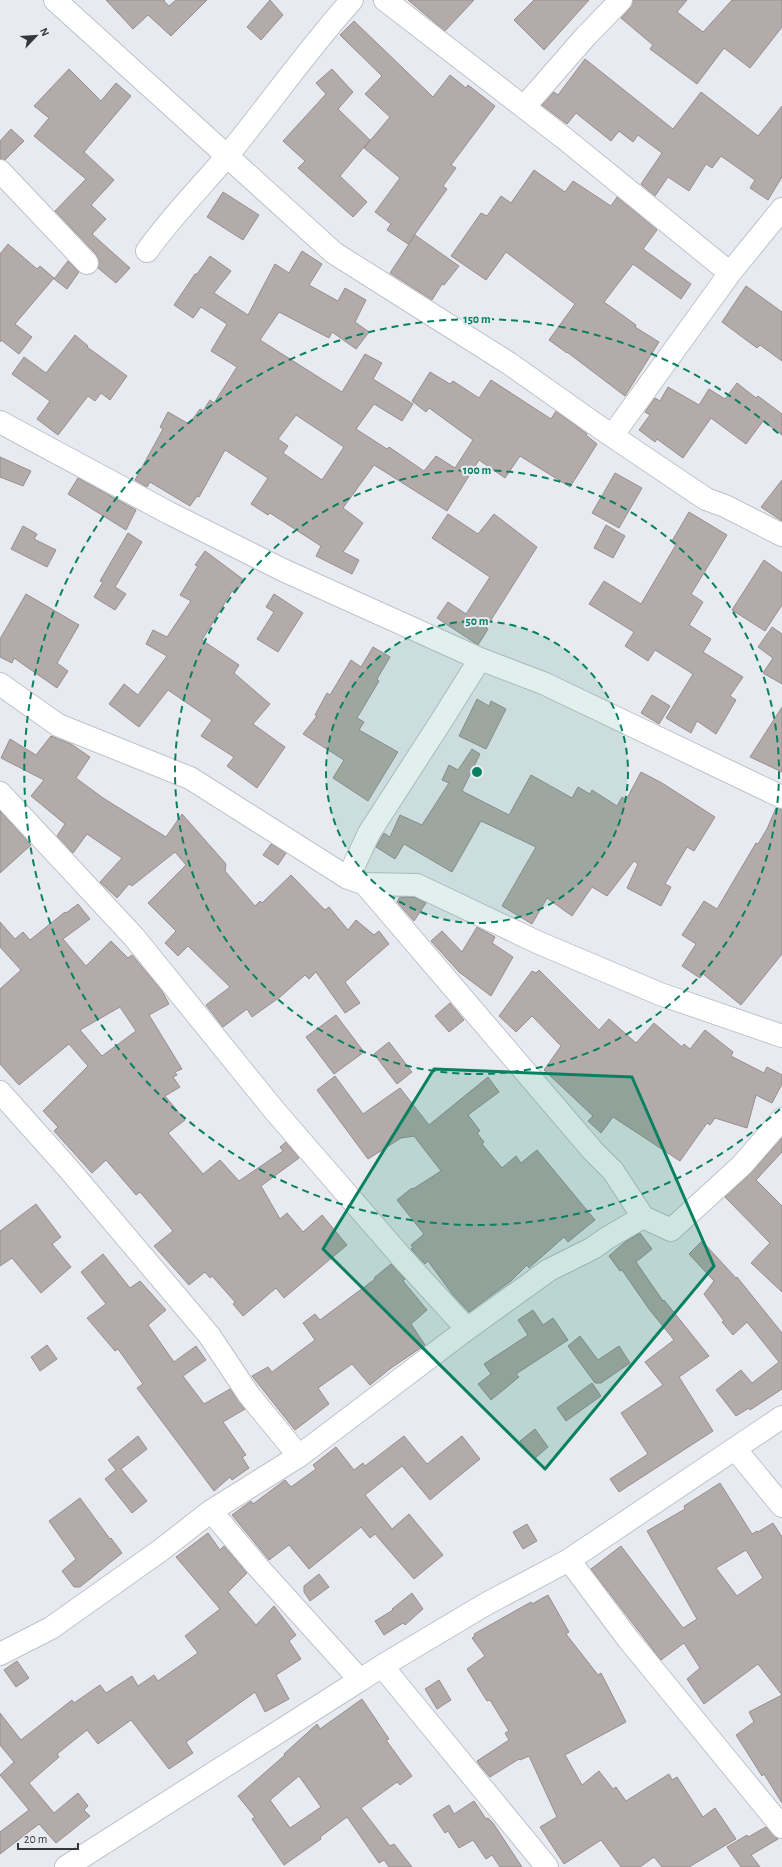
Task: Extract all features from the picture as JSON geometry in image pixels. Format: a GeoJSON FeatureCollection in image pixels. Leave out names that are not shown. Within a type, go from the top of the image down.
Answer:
{"type":"FeatureCollection","features":[{"type":"Feature","properties":{"kind":"street"},"geometry":{"type":"LineString","coordinates":[[55,0],[334,253],[510,364],[612,436],[706,499],[725,506],[782,535]]}},
{"type":"Feature","properties":{"kind":"street"},"geometry":{"type":"LineString","coordinates":[[147,251],[161,232],[227,156],[324,31],[352,0]]}},
{"type":"Feature","properties":{"kind":"street"},"geometry":{"type":"LineString","coordinates":[[385,0],[524,107],[730,273]]}},
{"type":"Feature","properties":{"kind":"street"},"geometry":{"type":"LineString","coordinates":[[524,107],[586,36],[621,0]]}},
{"type":"Feature","properties":{"kind":"street"},"geometry":{"type":"LineString","coordinates":[[0,171],[87,263]]}},
{"type":"Feature","properties":{"kind":"street"},"geometry":{"type":"LineString","coordinates":[[612,436],[730,273],[782,208]]}},
{"type":"Feature","properties":{"kind":"street"},"geometry":{"type":"LineString","coordinates":[[0,422],[169,513],[276,566],[480,659],[543,683],[782,797]]}},
{"type":"Feature","properties":{"kind":"street"},"geometry":{"type":"LineString","coordinates":[[356,881],[369,833],[480,659]]}},
{"type":"Feature","properties":{"kind":"street"},"geometry":{"type":"LineString","coordinates":[[0,684],[58,724],[190,778],[356,881],[593,1151],[613,1171],[644,1217],[671,1230],[742,1165],[782,1119]]}},
{"type":"Feature","properties":{"kind":"street"},"geometry":{"type":"LineString","coordinates":[[0,793],[134,936],[274,1110],[404,1260],[467,1329]]}},
{"type":"Feature","properties":{"kind":"street"},"geometry":{"type":"LineString","coordinates":[[356,881],[416,884],[537,942],[660,994],[782,1036]]}},
{"type":"Feature","properties":{"kind":"street"},"geometry":{"type":"LineString","coordinates":[[0,1092],[67,1167],[209,1335],[249,1395],[299,1456]]}},
{"type":"Feature","properties":{"kind":"street"},"geometry":{"type":"LineString","coordinates":[[0,1654],[51,1628],[161,1550],[211,1511],[299,1456],[467,1329],[549,1270],[593,1248],[607,1238],[644,1217]]}},
{"type":"Feature","properties":{"kind":"street"},"geometry":{"type":"LineString","coordinates":[[66,1867],[382,1666],[486,1604],[569,1560],[782,1418]]}},
{"type":"Feature","properties":{"kind":"street"},"geometry":{"type":"LineString","coordinates":[[736,1450],[782,1506]]}},
{"type":"Feature","properties":{"kind":"street"},"geometry":{"type":"LineString","coordinates":[[211,1511],[258,1567],[360,1680]]}},
{"type":"Feature","properties":{"kind":"street"},"geometry":{"type":"LineString","coordinates":[[569,1560],[628,1639],[782,1827]]}},
{"type":"Feature","properties":{"kind":"street"},"geometry":{"type":"LineString","coordinates":[[382,1666],[547,1867]]}},
{"type":"Feature","properties":{"kind":"highlighted area"},"geometry":{"type":"Polygon","coordinates":[[[434,1069],[632,1077],[714,1266],[545,1469],[323,1249],[434,1069]]]}},
{"type":"Feature","properties":{"kind":"building"},"geometry":{"type":"Polygon","coordinates":[[[106,0],[165,0],[164,1],[169,6],[176,0],[207,0],[171,36],[148,15],[133,29],[106,0]]]}},
{"type":"Feature","properties":{"kind":"building"},"geometry":{"type":"Polygon","coordinates":[[[270,0],[283,15],[261,40],[247,27],[270,0]]]}},
{"type":"Feature","properties":{"kind":"building"},"geometry":{"type":"Polygon","coordinates":[[[408,0],[474,0],[445,31],[408,0]]]}},
{"type":"Feature","properties":{"kind":"building"},"geometry":{"type":"Polygon","coordinates":[[[534,0],[589,0],[544,50],[514,20],[534,0]]]}},
{"type":"Feature","properties":{"kind":"building"},"geometry":{"type":"Polygon","coordinates":[[[633,0],[687,0],[677,12],[703,32],[732,0],[782,0],[782,27],[750,68],[724,48],[697,84],[650,49],[653,45],[621,18],[630,8],[633,0]]]}},
{"type":"Feature","properties":{"kind":"building"},"geometry":{"type":"Polygon","coordinates":[[[354,21],[433,97],[450,75],[466,88],[468,85],[495,106],[451,165],[456,168],[443,186],[447,189],[408,244],[387,230],[391,224],[375,212],[400,178],[364,148],[390,117],[365,94],[382,76],[340,35],[354,21]]]}},
{"type":"Feature","properties":{"kind":"building"},"geometry":{"type":"Polygon","coordinates":[[[585,59],[673,129],[701,92],[758,136],[782,106],[782,177],[768,200],[750,188],[755,180],[721,156],[712,168],[706,164],[689,191],[668,177],[655,196],[641,184],[662,153],[638,135],[633,142],[619,131],[611,141],[576,113],[567,124],[542,105],[554,92],[558,95],[585,59]]]}},
{"type":"Feature","properties":{"kind":"building"},"geometry":{"type":"Polygon","coordinates":[[[69,69],[101,101],[116,83],[131,96],[84,152],[114,180],[91,205],[106,219],[92,234],[130,268],[116,283],[98,268],[99,260],[96,254],[55,211],[86,179],[34,136],[49,118],[34,106],[69,69]]]}},
{"type":"Feature","properties":{"kind":"building"},"geometry":{"type":"Polygon","coordinates":[[[332,69],[353,92],[338,109],[370,140],[340,176],[367,202],[353,217],[298,168],[305,161],[283,141],[326,94],[316,83],[332,69]]]}},
{"type":"Feature","properties":{"kind":"building"},"geometry":{"type":"Polygon","coordinates":[[[11,129],[24,141],[5,160],[0,159],[0,141],[11,129]]]}},
{"type":"Feature","properties":{"kind":"building"},"geometry":{"type":"Polygon","coordinates":[[[534,170],[565,192],[573,181],[611,206],[617,197],[657,230],[643,249],[691,284],[681,299],[633,264],[604,302],[636,325],[635,327],[659,342],[625,396],[549,340],[575,304],[506,252],[486,280],[451,256],[481,213],[487,216],[501,196],[511,203],[534,170]]]}},
{"type":"Feature","properties":{"kind":"building"},"geometry":{"type":"Polygon","coordinates":[[[223,192],[259,215],[243,240],[207,217],[223,192]]]}},
{"type":"Feature","properties":{"kind":"building"},"geometry":{"type":"Polygon","coordinates":[[[415,235],[459,266],[444,285],[442,284],[432,300],[390,273],[415,235]]]}},
{"type":"Feature","properties":{"kind":"building"},"geometry":{"type":"Polygon","coordinates":[[[8,244],[37,269],[40,266],[54,278],[15,324],[32,337],[19,354],[1,340],[0,342],[0,254],[8,244]]]}},
{"type":"Feature","properties":{"kind":"building"},"geometry":{"type":"Polygon","coordinates":[[[302,251],[322,264],[309,285],[338,301],[345,288],[366,300],[355,322],[369,332],[356,349],[332,332],[329,338],[279,312],[260,340],[342,392],[365,354],[382,363],[373,379],[413,404],[402,421],[374,404],[356,429],[387,449],[389,447],[424,471],[436,456],[455,468],[473,440],[429,408],[426,412],[412,401],[430,372],[450,384],[453,381],[479,398],[491,380],[551,419],[556,411],[587,434],[586,435],[597,444],[570,487],[520,456],[505,478],[479,460],[447,511],[374,465],[343,508],[363,523],[343,552],[359,560],[352,574],[316,556],[321,546],[270,513],[268,515],[251,504],[268,478],[225,450],[199,497],[197,496],[190,506],[150,482],[147,487],[135,480],[163,429],[160,427],[168,412],[189,424],[200,409],[203,411],[210,400],[214,403],[237,367],[211,351],[227,324],[201,307],[193,318],[174,305],[195,274],[197,274],[210,256],[231,271],[214,293],[248,315],[275,264],[289,273],[302,251]],[[296,415],[278,439],[288,446],[283,453],[322,480],[344,447],[296,415]]]}},
{"type":"Feature","properties":{"kind":"building"},"geometry":{"type":"Polygon","coordinates":[[[68,261],[79,272],[67,289],[54,279],[68,261]]]}},
{"type":"Feature","properties":{"kind":"building"},"geometry":{"type":"Polygon","coordinates":[[[746,286],[782,312],[782,361],[760,345],[757,348],[722,322],[746,286]]]}},
{"type":"Feature","properties":{"kind":"building"},"geometry":{"type":"Polygon","coordinates":[[[75,335],[88,346],[87,347],[127,376],[110,400],[101,393],[95,401],[88,396],[58,435],[37,419],[50,401],[12,374],[24,357],[46,373],[75,335]]]}},
{"type":"Feature","properties":{"kind":"building"},"geometry":{"type":"Polygon","coordinates":[[[737,383],[756,398],[758,396],[782,414],[782,435],[763,421],[746,444],[711,418],[683,458],[657,439],[655,442],[639,430],[650,415],[645,412],[655,398],[660,401],[668,387],[699,405],[709,389],[725,399],[737,383]]]}},
{"type":"Feature","properties":{"kind":"building"},"geometry":{"type":"Polygon","coordinates":[[[0,457],[31,471],[23,486],[0,477],[0,457]]]}},
{"type":"Feature","properties":{"kind":"building"},"geometry":{"type":"Polygon","coordinates":[[[615,473],[642,488],[619,528],[592,513],[615,473]]]}},
{"type":"Feature","properties":{"kind":"building"},"geometry":{"type":"Polygon","coordinates":[[[78,478],[136,510],[126,530],[68,494],[78,478]]]}},
{"type":"Feature","properties":{"kind":"building"},"geometry":{"type":"Polygon","coordinates":[[[782,480],[782,521],[761,507],[782,480]]]}},
{"type":"Feature","properties":{"kind":"building"},"geometry":{"type":"Polygon","coordinates":[[[689,512],[727,535],[691,594],[703,602],[689,625],[711,639],[703,652],[743,677],[730,696],[736,700],[716,734],[697,721],[691,733],[666,718],[693,674],[655,650],[648,661],[625,646],[634,632],[589,604],[604,581],[641,604],[677,543],[672,541],[689,512]]]}},
{"type":"Feature","properties":{"kind":"building"},"geometry":{"type":"Polygon","coordinates":[[[448,514],[478,534],[494,514],[537,547],[486,628],[488,629],[478,645],[437,618],[448,602],[466,614],[490,577],[432,538],[448,514]]]}},
{"type":"Feature","properties":{"kind":"building"},"geometry":{"type":"Polygon","coordinates":[[[606,525],[625,536],[613,558],[594,548],[606,525]]]}},
{"type":"Feature","properties":{"kind":"building"},"geometry":{"type":"Polygon","coordinates":[[[23,526],[37,534],[34,539],[56,550],[47,567],[11,549],[23,526]]]}},
{"type":"Feature","properties":{"kind":"building"},"geometry":{"type":"Polygon","coordinates":[[[128,533],[142,542],[115,587],[126,594],[115,610],[94,597],[103,582],[100,581],[128,533]]]}},
{"type":"Feature","properties":{"kind":"building"},"geometry":{"type":"Polygon","coordinates":[[[205,551],[244,580],[235,593],[232,591],[202,640],[239,665],[234,673],[270,704],[253,724],[285,747],[257,788],[227,766],[234,757],[201,736],[212,720],[168,690],[139,727],[109,704],[124,684],[138,695],[167,656],[146,644],[153,630],[167,637],[191,601],[180,595],[198,566],[195,565],[205,551]]]}},
{"type":"Feature","properties":{"kind":"building"},"geometry":{"type":"Polygon","coordinates":[[[764,560],[782,573],[782,605],[765,631],[732,610],[764,560]]]}},
{"type":"Feature","properties":{"kind":"building"},"geometry":{"type":"Polygon","coordinates":[[[26,594],[79,625],[57,663],[68,671],[57,688],[14,658],[12,663],[0,657],[0,639],[26,594]]]}},
{"type":"Feature","properties":{"kind":"building"},"geometry":{"type":"Polygon","coordinates":[[[274,594],[303,613],[278,652],[257,639],[274,612],[266,607],[274,594]]]}},
{"type":"Feature","properties":{"kind":"building"},"geometry":{"type":"Polygon","coordinates":[[[772,627],[782,634],[782,684],[763,673],[773,658],[758,647],[772,627]]]}},
{"type":"Feature","properties":{"kind":"building"},"geometry":{"type":"Polygon","coordinates":[[[373,647],[390,657],[377,679],[379,681],[357,718],[364,722],[359,730],[398,752],[368,801],[333,778],[344,760],[303,734],[317,716],[315,715],[327,693],[330,695],[351,660],[361,667],[373,647]]]}},
{"type":"Feature","properties":{"kind":"building"},"geometry":{"type":"Polygon","coordinates":[[[652,695],[670,706],[659,724],[641,713],[652,695]]]}},
{"type":"Feature","properties":{"kind":"building"},"geometry":{"type":"Polygon","coordinates":[[[477,699],[489,706],[491,701],[506,709],[486,749],[459,736],[477,699]]]}},
{"type":"Feature","properties":{"kind":"building"},"geometry":{"type":"Polygon","coordinates":[[[782,707],[782,772],[750,757],[782,707]]]}},
{"type":"Feature","properties":{"kind":"building"},"geometry":{"type":"Polygon","coordinates":[[[51,736],[71,744],[90,757],[76,778],[103,798],[166,837],[182,814],[226,864],[225,871],[255,906],[260,901],[262,903],[291,875],[325,910],[329,907],[348,930],[356,920],[374,935],[379,931],[389,944],[345,982],[360,1003],[345,1013],[316,972],[309,979],[305,975],[280,997],[252,1017],[247,1009],[223,1027],[206,1005],[230,987],[188,946],[178,956],[165,943],[176,931],[148,903],[186,865],[175,852],[132,886],[129,884],[117,898],[100,882],[122,858],[87,834],[73,853],[57,836],[65,824],[31,796],[44,780],[1,758],[10,739],[36,755],[51,736]]]}},
{"type":"Feature","properties":{"kind":"building"},"geometry":{"type":"Polygon","coordinates":[[[472,749],[480,754],[462,791],[509,815],[531,775],[572,798],[578,787],[590,794],[592,790],[617,806],[622,797],[626,800],[641,772],[662,783],[715,817],[694,851],[687,847],[665,884],[671,887],[661,906],[627,888],[638,864],[634,861],[607,896],[592,887],[572,916],[547,898],[532,924],[502,906],[536,847],[481,821],[452,872],[404,844],[395,859],[376,847],[384,833],[390,837],[400,815],[422,825],[449,783],[442,780],[449,765],[458,770],[472,749]]]}},
{"type":"Feature","properties":{"kind":"building"},"geometry":{"type":"Polygon","coordinates":[[[776,808],[782,809],[782,954],[741,1005],[703,974],[700,978],[682,966],[696,944],[682,935],[704,901],[717,909],[756,843],[758,844],[767,829],[776,808]]]}},
{"type":"Feature","properties":{"kind":"building"},"geometry":{"type":"Polygon","coordinates":[[[0,811],[31,845],[0,873],[0,811]]]}},
{"type":"Feature","properties":{"kind":"building"},"geometry":{"type":"Polygon","coordinates":[[[271,844],[286,853],[278,865],[263,855],[271,844]]]}},
{"type":"Feature","properties":{"kind":"building"},"geometry":{"type":"Polygon","coordinates":[[[400,897],[414,897],[426,903],[414,921],[397,902],[400,897]]]}},
{"type":"Feature","properties":{"kind":"building"},"geometry":{"type":"Polygon","coordinates":[[[78,904],[90,919],[63,939],[86,966],[111,941],[128,958],[132,955],[162,991],[169,1004],[149,1015],[182,1069],[175,1072],[177,1075],[173,1077],[180,1087],[165,1096],[185,1120],[168,1133],[203,1174],[220,1160],[239,1181],[283,1151],[280,1147],[286,1142],[299,1158],[261,1186],[280,1219],[287,1213],[303,1232],[322,1215],[347,1245],[284,1298],[276,1288],[243,1316],[233,1304],[235,1302],[212,1276],[210,1278],[205,1272],[189,1285],[154,1246],[173,1231],[140,1192],[136,1195],[106,1160],[92,1173],[54,1131],[58,1127],[43,1111],[88,1066],[69,1044],[19,1085],[0,1064],[0,989],[21,970],[0,947],[0,922],[15,939],[23,932],[30,940],[65,912],[66,913],[78,904]],[[120,1007],[80,1030],[102,1056],[136,1031],[120,1007]]]}},
{"type":"Feature","properties":{"kind":"building"},"geometry":{"type":"Polygon","coordinates":[[[477,927],[495,937],[492,943],[513,957],[491,996],[459,972],[431,941],[442,931],[462,952],[477,927]]]}},
{"type":"Feature","properties":{"kind":"building"},"geometry":{"type":"Polygon","coordinates":[[[539,970],[599,1030],[609,1019],[636,1043],[654,1023],[682,1047],[684,1044],[690,1049],[705,1030],[733,1052],[731,1056],[764,1073],[767,1067],[782,1075],[782,1084],[772,1103],[756,1095],[747,1128],[715,1118],[710,1125],[707,1123],[680,1161],[613,1117],[601,1133],[588,1121],[593,1116],[544,1070],[561,1046],[532,1016],[516,1032],[499,1016],[532,971],[536,973],[539,970]]]}},
{"type":"Feature","properties":{"kind":"building"},"geometry":{"type":"Polygon","coordinates":[[[450,1003],[464,1020],[449,1032],[435,1016],[450,1003]]]}},
{"type":"Feature","properties":{"kind":"building"},"geometry":{"type":"Polygon","coordinates":[[[336,1015],[364,1052],[334,1074],[306,1037],[336,1015]]]}},
{"type":"Feature","properties":{"kind":"building"},"geometry":{"type":"Polygon","coordinates":[[[389,1042],[412,1072],[397,1084],[374,1054],[389,1042]]]}},
{"type":"Feature","properties":{"kind":"building"},"geometry":{"type":"Polygon","coordinates":[[[335,1076],[363,1114],[400,1088],[429,1125],[488,1077],[499,1092],[468,1115],[480,1131],[477,1133],[484,1142],[482,1144],[502,1168],[516,1156],[521,1163],[537,1150],[595,1220],[568,1242],[564,1237],[529,1268],[527,1265],[511,1281],[469,1312],[453,1295],[428,1261],[425,1264],[411,1249],[413,1248],[411,1245],[424,1234],[397,1200],[412,1188],[413,1189],[441,1171],[414,1136],[401,1138],[368,1159],[317,1090],[335,1076]]]}},
{"type":"Feature","properties":{"kind":"building"},"geometry":{"type":"Polygon","coordinates":[[[782,1138],[782,1152],[756,1180],[782,1206],[782,1292],[751,1263],[770,1243],[725,1197],[751,1173],[782,1138]]]}},
{"type":"Feature","properties":{"kind":"building"},"geometry":{"type":"Polygon","coordinates":[[[36,1204],[61,1237],[52,1244],[71,1267],[41,1293],[12,1258],[0,1266],[0,1231],[36,1204]]]}},
{"type":"Feature","properties":{"kind":"building"},"geometry":{"type":"Polygon","coordinates":[[[640,1233],[652,1249],[636,1262],[663,1301],[664,1300],[709,1356],[679,1377],[713,1431],[619,1492],[610,1479],[648,1454],[621,1413],[663,1385],[645,1362],[674,1340],[649,1309],[622,1270],[620,1271],[609,1256],[625,1242],[640,1233]]]}},
{"type":"Feature","properties":{"kind":"building"},"geometry":{"type":"Polygon","coordinates":[[[702,1241],[736,1278],[737,1277],[782,1333],[782,1389],[750,1410],[749,1408],[736,1416],[716,1390],[741,1370],[752,1383],[779,1362],[747,1322],[733,1335],[722,1322],[724,1321],[704,1294],[714,1281],[689,1254],[702,1241]]]}},
{"type":"Feature","properties":{"kind":"building"},"geometry":{"type":"Polygon","coordinates":[[[103,1254],[130,1288],[140,1281],[166,1310],[148,1325],[174,1362],[196,1346],[206,1360],[183,1376],[204,1404],[230,1389],[245,1409],[223,1422],[246,1455],[242,1457],[249,1468],[232,1480],[230,1477],[214,1491],[137,1388],[143,1384],[118,1349],[115,1351],[87,1318],[106,1304],[81,1272],[103,1254]]]}},
{"type":"Feature","properties":{"kind":"building"},"geometry":{"type":"Polygon","coordinates":[[[391,1264],[405,1279],[403,1281],[427,1310],[411,1324],[425,1345],[391,1368],[370,1385],[352,1364],[318,1388],[329,1404],[295,1430],[252,1376],[268,1367],[272,1372],[315,1340],[303,1323],[315,1314],[320,1320],[375,1279],[374,1278],[391,1264]]]}},
{"type":"Feature","properties":{"kind":"building"},"geometry":{"type":"Polygon","coordinates":[[[533,1310],[543,1325],[553,1318],[568,1340],[516,1374],[519,1377],[491,1400],[478,1384],[491,1374],[484,1364],[528,1335],[518,1320],[533,1310]]]}},
{"type":"Feature","properties":{"kind":"building"},"geometry":{"type":"Polygon","coordinates":[[[580,1336],[598,1360],[619,1346],[630,1363],[601,1383],[595,1383],[568,1346],[580,1336]]]}},
{"type":"Feature","properties":{"kind":"building"},"geometry":{"type":"Polygon","coordinates":[[[47,1345],[57,1359],[40,1371],[31,1357],[47,1345]]]}},
{"type":"Feature","properties":{"kind":"building"},"geometry":{"type":"Polygon","coordinates":[[[592,1383],[601,1396],[566,1421],[557,1408],[592,1383]]]}},
{"type":"Feature","properties":{"kind":"building"},"geometry":{"type":"Polygon","coordinates":[[[535,1429],[548,1447],[534,1459],[520,1441],[535,1429]]]}},
{"type":"Feature","properties":{"kind":"building"},"geometry":{"type":"Polygon","coordinates":[[[138,1436],[147,1449],[121,1469],[147,1501],[132,1513],[105,1479],[116,1470],[108,1460],[138,1436]]]}},
{"type":"Feature","properties":{"kind":"building"},"geometry":{"type":"Polygon","coordinates":[[[404,1436],[427,1464],[462,1436],[480,1459],[430,1500],[402,1466],[365,1495],[392,1529],[409,1514],[443,1555],[414,1579],[375,1534],[370,1538],[361,1527],[309,1569],[289,1545],[269,1560],[232,1515],[251,1501],[253,1504],[285,1480],[291,1487],[316,1469],[313,1465],[336,1447],[354,1470],[363,1463],[365,1466],[404,1436]]]}},
{"type":"Feature","properties":{"kind":"building"},"geometry":{"type":"Polygon","coordinates":[[[720,1483],[752,1534],[773,1523],[782,1537],[782,1695],[758,1664],[704,1704],[687,1679],[700,1668],[684,1643],[661,1660],[591,1569],[621,1546],[683,1628],[697,1619],[647,1531],[685,1509],[684,1506],[720,1483]],[[746,1550],[716,1568],[737,1596],[763,1578],[746,1550]]]}},
{"type":"Feature","properties":{"kind":"building"},"geometry":{"type":"Polygon","coordinates":[[[80,1498],[122,1553],[80,1587],[74,1587],[62,1571],[76,1559],[49,1521],[80,1498]]]}},
{"type":"Feature","properties":{"kind":"building"},"geometry":{"type":"Polygon","coordinates":[[[527,1524],[537,1541],[523,1549],[513,1532],[527,1524]]]}},
{"type":"Feature","properties":{"kind":"building"},"geometry":{"type":"Polygon","coordinates":[[[208,1533],[220,1550],[224,1546],[247,1573],[228,1592],[256,1625],[274,1606],[296,1635],[289,1641],[301,1659],[276,1675],[289,1699],[265,1712],[255,1692],[186,1742],[193,1753],[169,1769],[131,1720],[98,1744],[87,1730],[57,1754],[59,1757],[29,1783],[54,1813],[78,1793],[88,1806],[84,1810],[90,1816],[56,1843],[39,1824],[0,1854],[0,1832],[29,1810],[0,1775],[14,1762],[0,1745],[0,1713],[21,1740],[72,1700],[74,1703],[100,1685],[106,1693],[132,1676],[138,1686],[154,1675],[158,1681],[198,1653],[185,1636],[220,1609],[176,1557],[208,1533]]]}},
{"type":"Feature","properties":{"kind":"building"},"geometry":{"type":"Polygon","coordinates":[[[319,1574],[329,1587],[310,1601],[304,1592],[304,1586],[319,1574]]]}},
{"type":"Feature","properties":{"kind":"building"},"geometry":{"type":"Polygon","coordinates":[[[412,1593],[423,1609],[405,1625],[403,1623],[384,1635],[375,1621],[393,1610],[392,1609],[412,1593]]]}},
{"type":"Feature","properties":{"kind":"building"},"geometry":{"type":"Polygon","coordinates":[[[548,1595],[569,1632],[566,1634],[598,1675],[601,1673],[626,1722],[565,1755],[582,1785],[599,1771],[613,1789],[616,1787],[626,1801],[669,1774],[672,1780],[677,1777],[703,1817],[715,1808],[736,1839],[689,1867],[662,1867],[654,1857],[640,1867],[621,1867],[601,1840],[564,1864],[540,1827],[557,1817],[529,1756],[520,1760],[519,1759],[490,1777],[482,1768],[477,1761],[509,1740],[505,1733],[509,1731],[490,1700],[487,1701],[467,1669],[485,1656],[472,1638],[475,1636],[474,1634],[531,1602],[532,1604],[548,1595]]]}},
{"type":"Feature","properties":{"kind":"building"},"geometry":{"type":"Polygon","coordinates":[[[17,1661],[29,1678],[16,1687],[4,1670],[17,1661]]]}},
{"type":"Feature","properties":{"kind":"building"},"geometry":{"type":"Polygon","coordinates":[[[439,1680],[451,1700],[437,1709],[425,1689],[439,1680]]]}},
{"type":"Feature","properties":{"kind":"building"},"geometry":{"type":"Polygon","coordinates":[[[782,1695],[782,1803],[764,1774],[762,1776],[736,1735],[754,1722],[749,1712],[782,1695]]]}},
{"type":"Feature","properties":{"kind":"building"},"geometry":{"type":"Polygon","coordinates":[[[362,1699],[389,1739],[386,1740],[412,1776],[400,1785],[397,1782],[361,1808],[390,1846],[394,1844],[412,1867],[389,1867],[384,1860],[379,1863],[347,1817],[320,1837],[321,1839],[284,1865],[252,1819],[255,1817],[238,1796],[285,1755],[284,1754],[317,1724],[320,1729],[362,1699]],[[299,1776],[270,1800],[290,1828],[321,1807],[299,1776]]]}},
{"type":"Feature","properties":{"kind":"building"},"geometry":{"type":"Polygon","coordinates":[[[474,1801],[486,1819],[488,1818],[493,1823],[522,1867],[500,1867],[492,1855],[486,1859],[473,1840],[459,1848],[448,1831],[445,1833],[433,1815],[449,1805],[454,1814],[474,1801]]]}},
{"type":"Feature","properties":{"kind":"building"},"geometry":{"type":"Polygon","coordinates":[[[766,1827],[778,1839],[751,1855],[760,1867],[741,1867],[727,1847],[747,1835],[748,1837],[766,1827]]]}}]}
